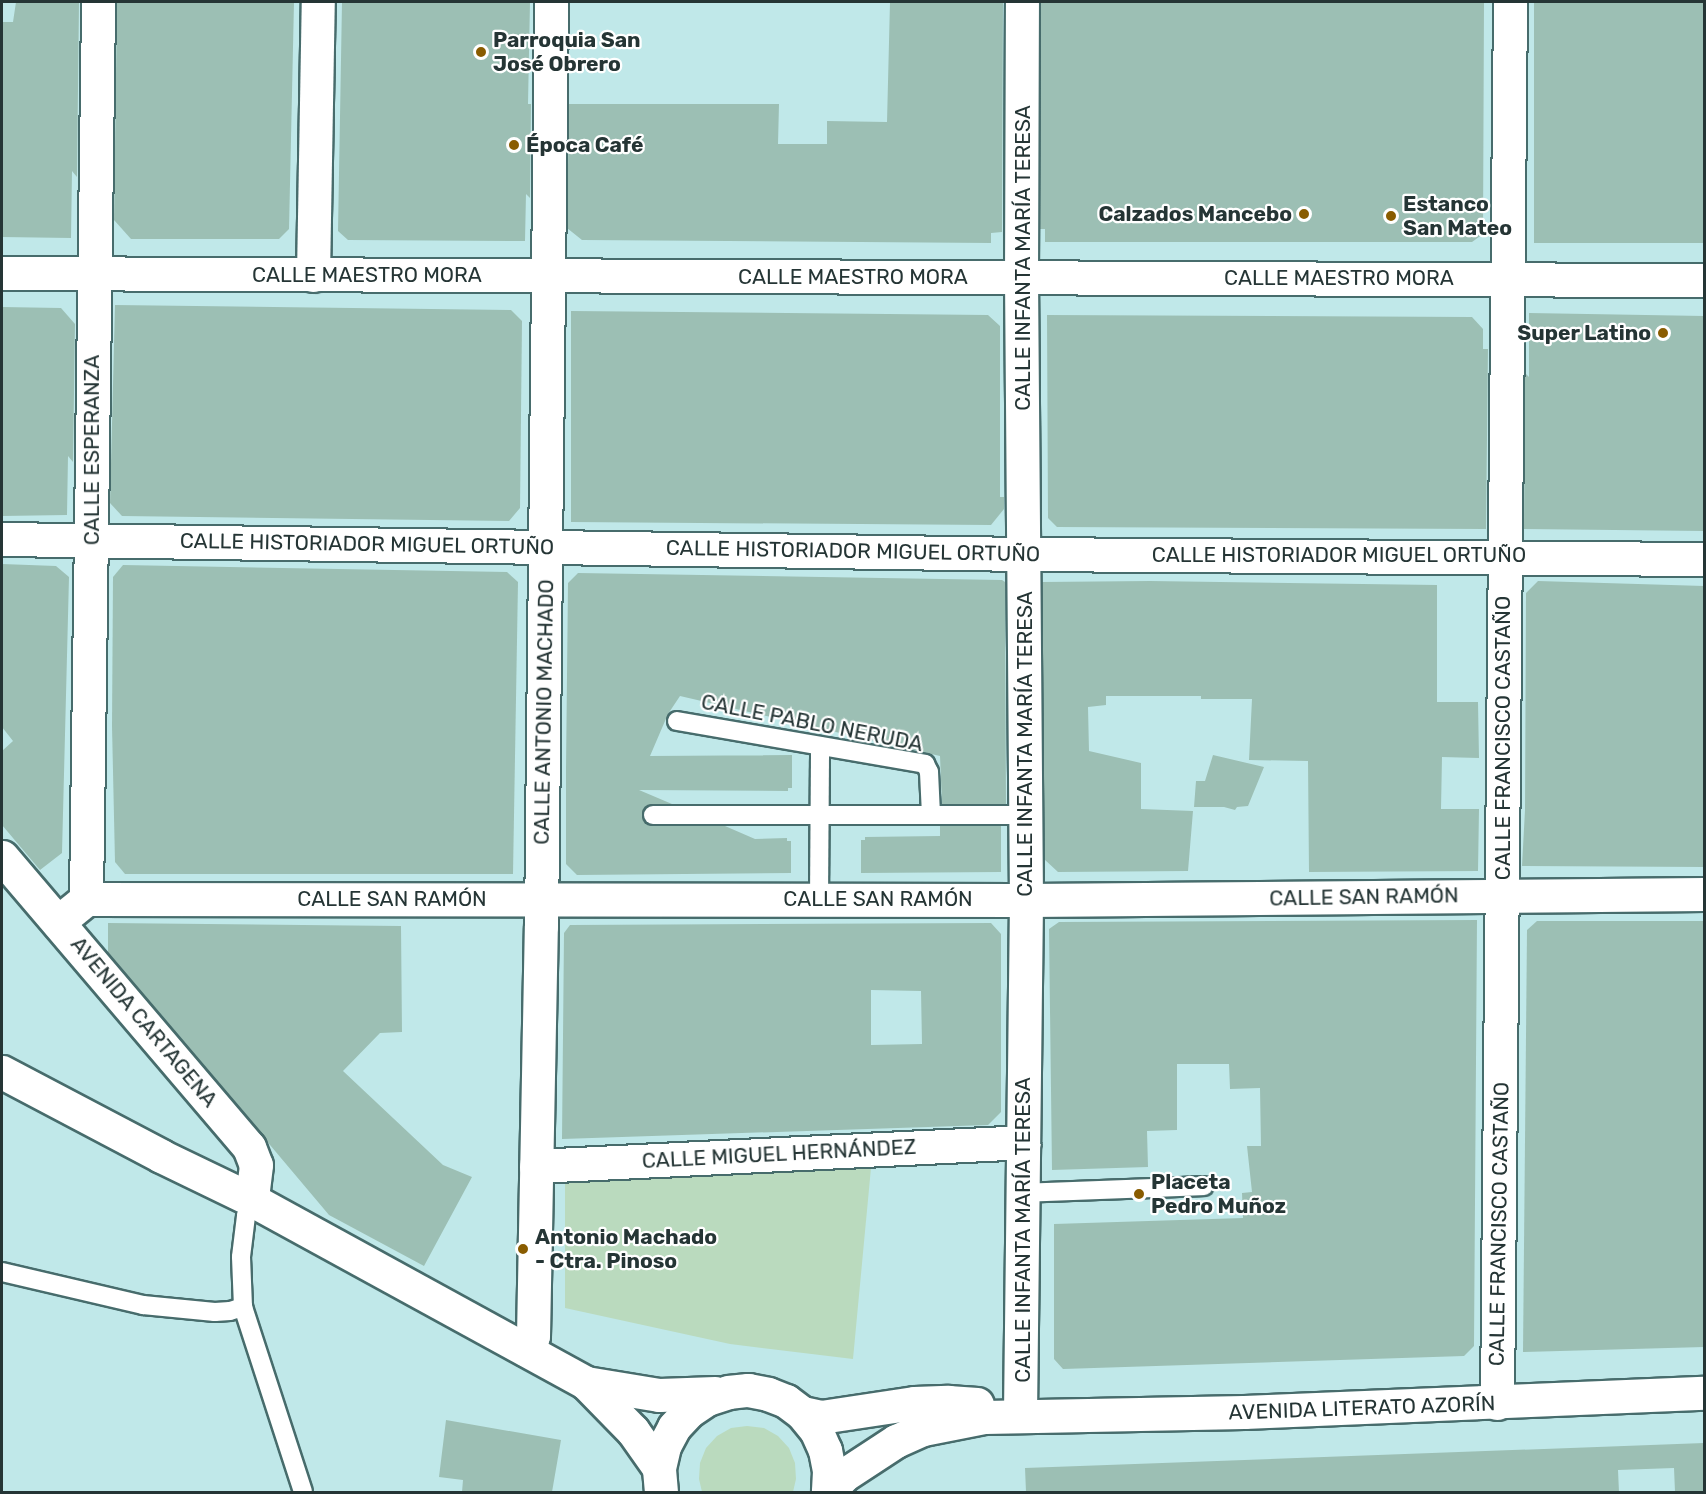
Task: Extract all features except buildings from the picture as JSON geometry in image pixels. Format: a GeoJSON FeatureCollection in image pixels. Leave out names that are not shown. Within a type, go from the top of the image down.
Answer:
{"type":"FeatureCollection","features":[{"type":"Feature","properties":{"kind":"street","name":"CALLE ESPERANZA"},"geometry":{"type":"LineString","coordinates":[[86,899],[92,274],[98,2]]}},
{"type":"Feature","properties":{"kind":"street"},"geometry":{"type":"LineString","coordinates":[[313,275],[318,2]]}},
{"type":"Feature","properties":{"kind":"street","name":"CALLE ANTONIO MACHADO"},"geometry":{"type":"LineString","coordinates":[[527,1350],[532,1336],[541,899],[546,547],[546,277],[551,2]]}},
{"type":"Feature","properties":{"kind":"street","name":"CALLE INFANTA MARÍA TERESA"},"geometry":{"type":"LineString","coordinates":[[1020,1414],[1026,900],[1021,276],[1022,2]]}},
{"type":"Feature","properties":{"kind":"street","name":"CALLE FRANCISCO CASTAÑO"},"geometry":{"type":"LineString","coordinates":[[1497,1403],[1503,556],[1510,2]]}},
{"type":"Feature","properties":{"kind":"street","name":"CALLE MAESTRO MORA"},"geometry":{"type":"LineString","coordinates":[[2,273],[1704,280]]}},
{"type":"Feature","properties":{"kind":"street","name":"CALLE HISTORIADOR MIGUEL ORTUÑO"},"geometry":{"type":"LineString","coordinates":[[2,539],[1025,554],[1704,559]]}},
{"type":"Feature","properties":{"kind":"street","name":"AVENIDA CARTAGENA"},"geometry":{"type":"LineString","coordinates":[[2,857],[249,1147],[256,1165],[252,1200]]}},
{"type":"Feature","properties":{"kind":"street","name":"CALLE SAN RAMÓN"},"geometry":{"type":"LineString","coordinates":[[86,899],[1026,900],[1704,894]]}},
{"type":"Feature","properties":{"kind":"street"},"geometry":{"type":"LineString","coordinates":[[58,922],[86,899]]}},
{"type":"Feature","properties":{"kind":"street"},"geometry":{"type":"LineString","coordinates":[[2,1072],[161,1156],[252,1200],[586,1383],[633,1431],[660,1480]]}},
{"type":"Feature","properties":{"kind":"street","name":"CALLE MIGUEL HERNÁNDEZ"},"geometry":{"type":"LineString","coordinates":[[536,1166],[1023,1142]]}},
{"type":"Feature","properties":{"kind":"street"},"geometry":{"type":"LineString","coordinates":[[586,1383],[659,1395],[748,1390],[786,1401],[802,1413],[816,1430],[825,1450],[829,1471],[828,1492]]}},
{"type":"Feature","properties":{"kind":"street"},"geometry":{"type":"LineString","coordinates":[[660,1480],[664,1446],[674,1427],[689,1411],[707,1399],[728,1392]]}},
{"type":"Feature","properties":{"kind":"street","name":"AVENIDA LITERATO AZORÍN"},"geometry":{"type":"LineString","coordinates":[[828,1492],[844,1475],[869,1457],[922,1429],[976,1418],[1020,1414],[1244,1412],[1704,1393]]}},
{"type":"Feature","properties":{"kind":"street","name":"AVENIDA LITERATO AZORÍN"},"geometry":{"type":"LineString","coordinates":[[802,1413],[820,1417],[914,1404],[948,1402],[974,1403],[1020,1414]]}},
{"type":"Feature","properties":{"kind":"lane","name":"CALLE PABLO NERUDA"},"geometry":{"type":"LineString","coordinates":[[677,721],[925,764],[929,772],[931,814]]}},
{"type":"Feature","properties":{"kind":"lane"},"geometry":{"type":"LineString","coordinates":[[819,899],[820,746]]}},
{"type":"Feature","properties":{"kind":"lane"},"geometry":{"type":"LineString","coordinates":[[653,815],[1025,815]]}},
{"type":"Feature","properties":{"kind":"lane"},"geometry":{"type":"LineString","coordinates":[[1022,1193],[1204,1186]]}},
{"type":"Feature","properties":{"kind":"lane"},"geometry":{"type":"LineString","coordinates":[[252,1200],[246,1216],[241,1257],[243,1307],[303,1492]]}},
{"type":"Feature","properties":{"kind":"lane"},"geometry":{"type":"LineString","coordinates":[[2,1272],[144,1305],[215,1312],[243,1307]]}},
{"type":"Feature","properties":{"kind":"green space"},"geometry":{"type":"Polygon","coordinates":[[[871,1168],[853,1359],[730,1344],[565,1308],[565,1180],[871,1168]]]}},
{"type":"Feature","properties":{"kind":"green space"},"geometry":{"type":"Polygon","coordinates":[[[747,1426],[764,1428],[778,1436],[789,1448],[795,1463],[796,1479],[793,1492],[702,1492],[699,1479],[700,1463],[706,1448],[717,1436],[731,1428],[747,1426]]]}},
{"type":"Feature","properties":{"kind":"place","name":"Parroquia San José Obrero"},"geometry":{"type":"Point","coordinates":[481,52]}},
{"type":"Feature","properties":{"kind":"place","name":"Época Café"},"geometry":{"type":"Point","coordinates":[514,145]}},
{"type":"Feature","properties":{"kind":"place","name":"Calzados Mancebo"},"geometry":{"type":"Point","coordinates":[1304,214]}},
{"type":"Feature","properties":{"kind":"place","name":"Estanco San Mateo"},"geometry":{"type":"Point","coordinates":[1391,216]}},
{"type":"Feature","properties":{"kind":"place","name":"Super Latino"},"geometry":{"type":"Point","coordinates":[1663,333]}},
{"type":"Feature","properties":{"kind":"place","name":"Placeta Pedro Muñoz"},"geometry":{"type":"Point","coordinates":[1139,1194]}},
{"type":"Feature","properties":{"kind":"place","name":"Antonio Machado - Ctra. Pinoso"},"geometry":{"type":"Point","coordinates":[523,1249]}}]}
